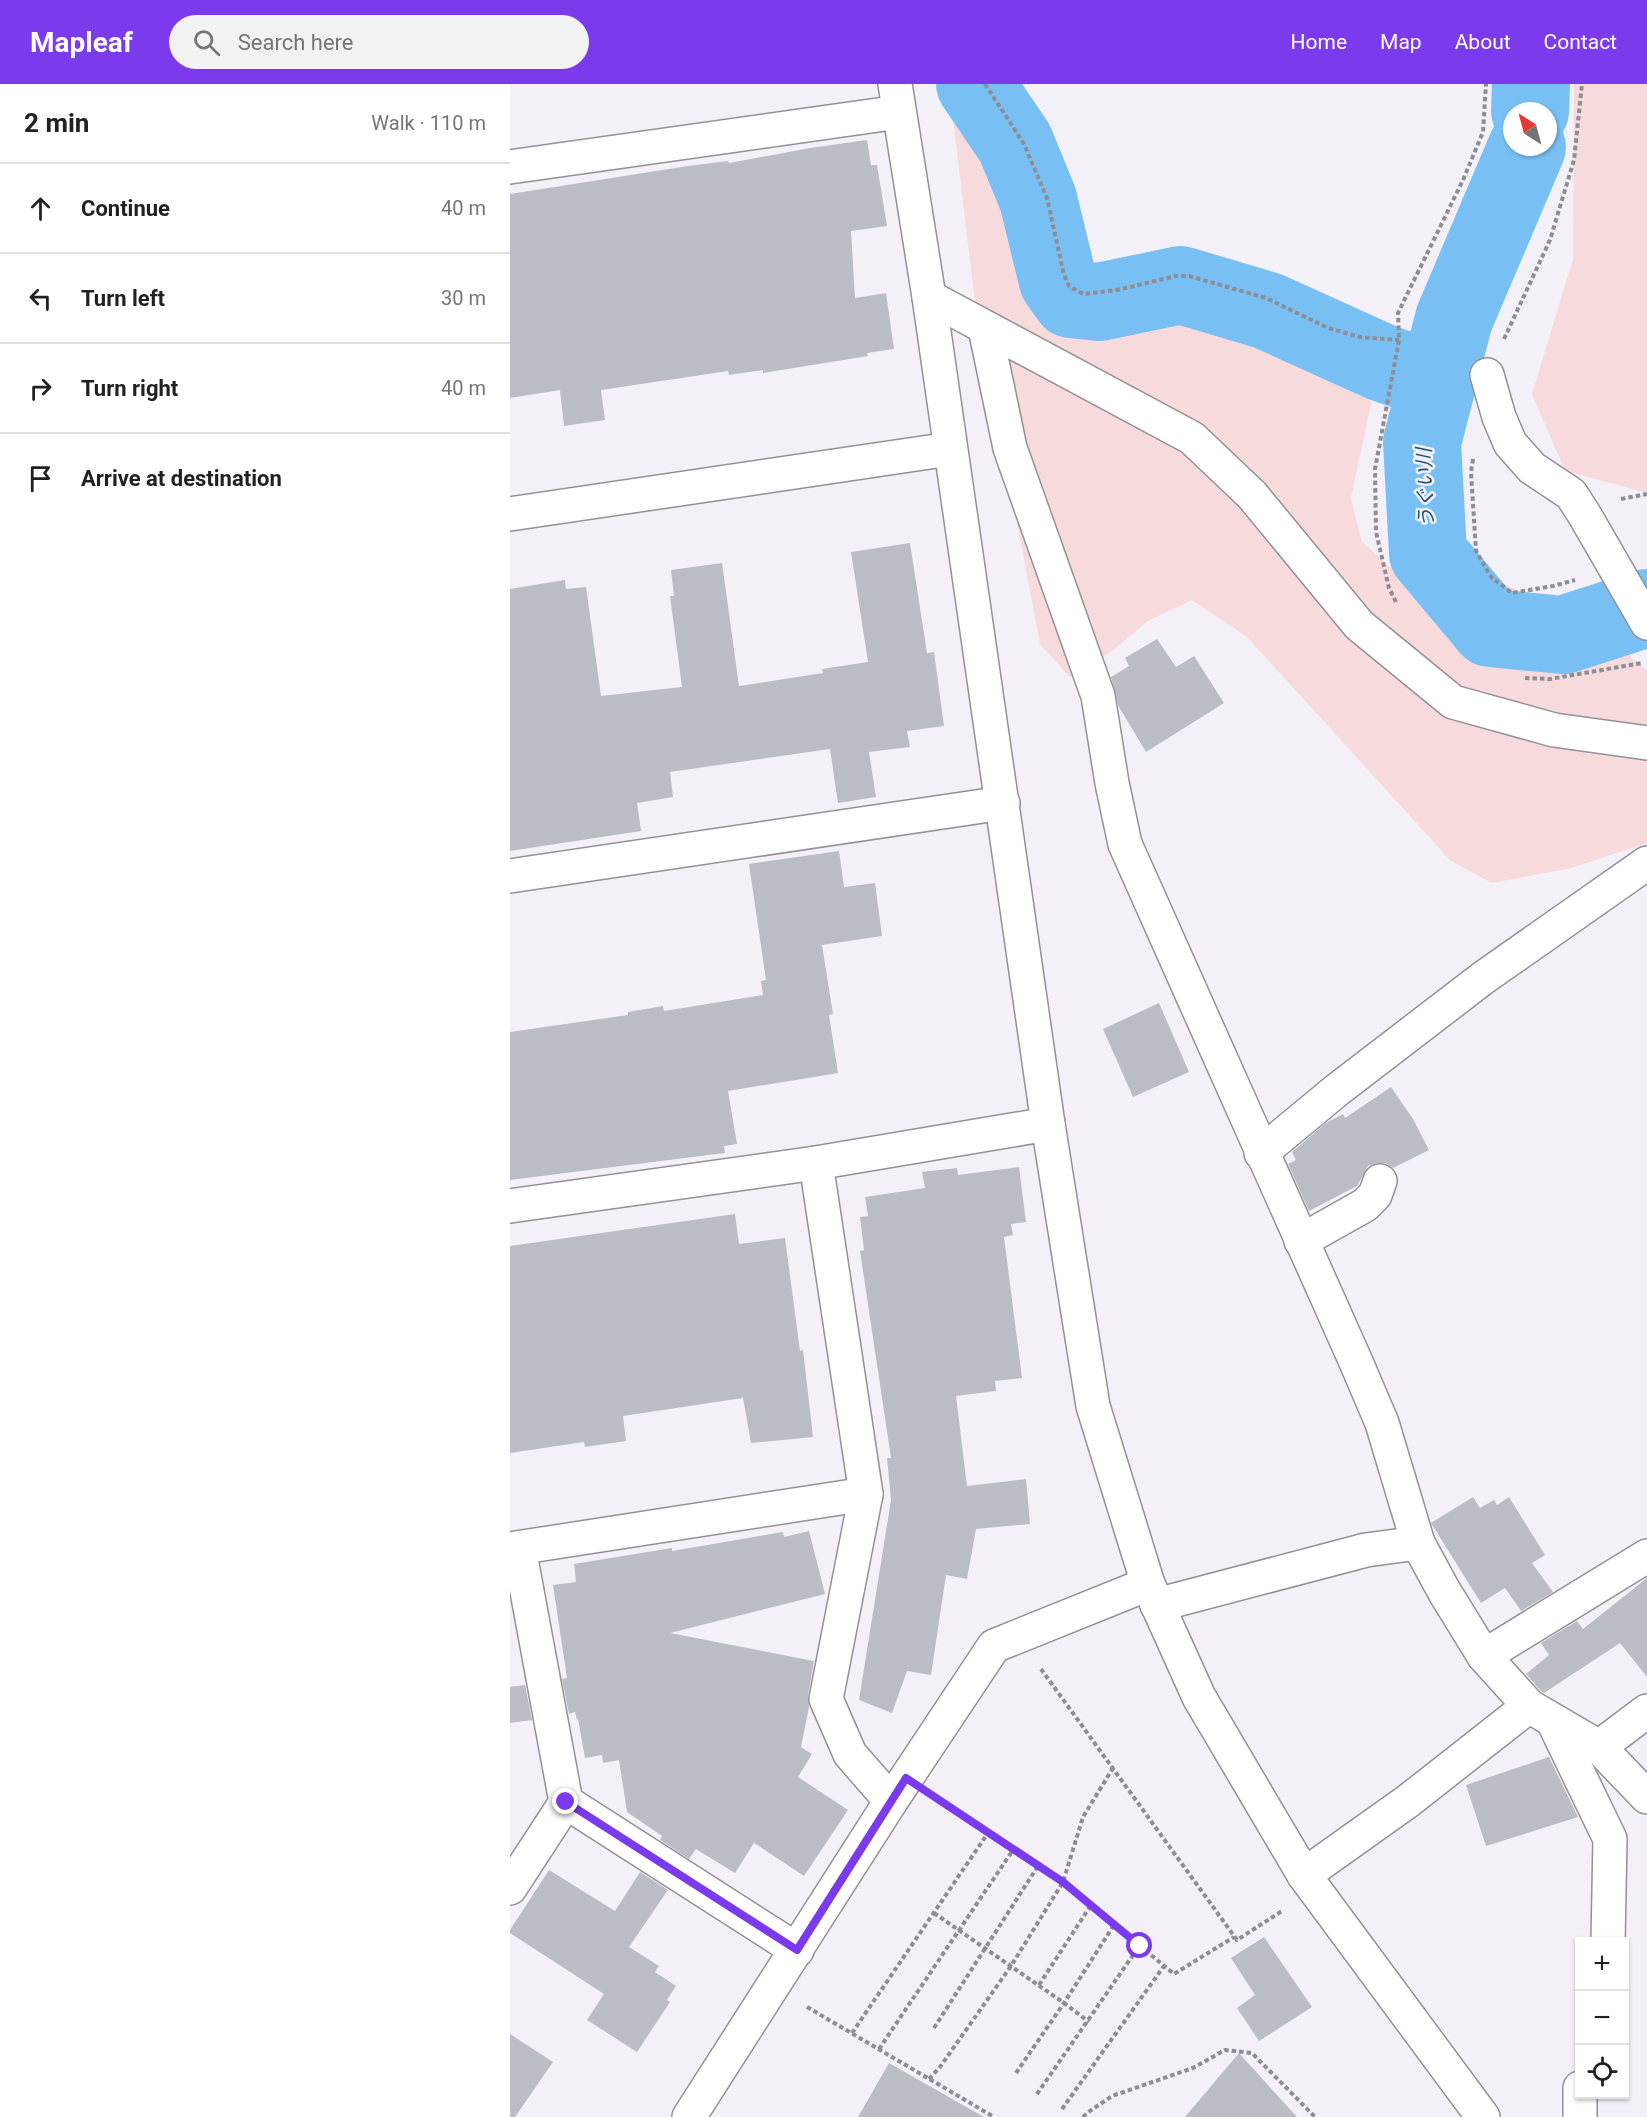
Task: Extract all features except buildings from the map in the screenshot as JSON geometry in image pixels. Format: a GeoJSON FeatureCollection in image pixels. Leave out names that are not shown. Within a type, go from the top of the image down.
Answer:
{"type":"FeatureCollection","features":[{"type":"Feature","properties":{"kind":"street"},"geometry":{"type":"LineString","coordinates":[[510,167],[897,98],[929,297],[1048,1124],[1093,1406],[1152,1595],[1199,1697],[1309,1882],[1483,2117]]}},
{"type":"Feature","properties":{"kind":"street"},"geometry":{"type":"LineString","coordinates":[[929,297],[1192,438],[1252,495],[1359,625],[1453,702],[1554,730],[1647,743]]}},
{"type":"Feature","properties":{"kind":"street"},"geometry":{"type":"LineString","coordinates":[[985,328],[1010,448],[1098,696],[1112,783],[1125,844],[1382,1423],[1418,1543],[1444,1591],[1485,1656],[1541,1713],[1599,1747],[1647,1797]]}},
{"type":"Feature","properties":{"kind":"street"},"geometry":{"type":"LineString","coordinates":[[1487,375],[1499,417],[1510,443],[1532,468],[1570,494],[1647,623]]}},
{"type":"Feature","properties":{"kind":"street"},"geometry":{"type":"LineString","coordinates":[[510,514],[950,449]]}},
{"type":"Feature","properties":{"kind":"street"},"geometry":{"type":"LineString","coordinates":[[510,876],[1003,803]]}},
{"type":"Feature","properties":{"kind":"street"},"geometry":{"type":"LineString","coordinates":[[1262,1153],[1337,1090],[1483,978],[1647,863]]}},
{"type":"Feature","properties":{"kind":"street"},"geometry":{"type":"LineString","coordinates":[[510,1206],[816,1163],[1048,1124]]}},
{"type":"Feature","properties":{"kind":"street"},"geometry":{"type":"LineString","coordinates":[[816,1163],[866,1494],[826,1700],[850,1754],[899,1790]]}},
{"type":"Feature","properties":{"kind":"street"},"geometry":{"type":"LineString","coordinates":[[1301,1241],[1365,1206],[1375,1195],[1380,1180]]}},
{"type":"Feature","properties":{"kind":"street"},"geometry":{"type":"LineString","coordinates":[[510,1888],[566,1802],[514,1548],[866,1494]]}},
{"type":"Feature","properties":{"kind":"street"},"geometry":{"type":"LineString","coordinates":[[689,2117],[993,1646],[1018,1636],[1152,1595],[1366,1550],[1418,1543]]}},
{"type":"Feature","properties":{"kind":"street"},"geometry":{"type":"LineString","coordinates":[[1485,1656],[1647,1556]]}},
{"type":"Feature","properties":{"kind":"street"},"geometry":{"type":"LineString","coordinates":[[1599,1747],[1647,1711]]}},
{"type":"Feature","properties":{"kind":"street"},"geometry":{"type":"LineString","coordinates":[[1309,1882],[1408,1801],[1541,1713]]}},
{"type":"Feature","properties":{"kind":"street"},"geometry":{"type":"LineString","coordinates":[[1541,1713],[1610,1839],[1608,1937]]}},
{"type":"Feature","properties":{"kind":"street"},"geometry":{"type":"LineString","coordinates":[[566,1802],[797,1950]]}},
{"type":"Feature","properties":{"kind":"street"},"geometry":{"type":"LineString","coordinates":[[1580,2099],[1580,2117]]}},
{"type":"Feature","properties":{"kind":"path"},"geometry":{"type":"LineString","coordinates":[[985,84],[1024,144],[1047,198],[1064,275],[1070,286],[1083,294],[1117,290],[1176,276],[1189,276],[1266,298],[1328,328],[1360,337],[1399,340]]}},
{"type":"Feature","properties":{"kind":"path"},"geometry":{"type":"LineString","coordinates":[[1400,609],[1389,588],[1376,532],[1375,470],[1399,340],[1398,313],[1463,180],[1483,132],[1486,84]]}},
{"type":"Feature","properties":{"kind":"path"},"geometry":{"type":"LineString","coordinates":[[1517,678],[1550,680],[1647,662]]}},
{"type":"Feature","properties":{"kind":"path"},"geometry":{"type":"LineString","coordinates":[[1018,1636],[1237,1940],[1309,1882]]}},
{"type":"Feature","properties":{"kind":"path"},"geometry":{"type":"LineString","coordinates":[[929,2079],[940,2067],[1011,1966],[1063,1882],[1083,1817],[1113,1768]]}},
{"type":"Feature","properties":{"kind":"path"},"geometry":{"type":"LineString","coordinates":[[899,1790],[989,1833],[1063,1882],[1174,1974],[1234,1937]]}},
{"type":"Feature","properties":{"kind":"path"},"geometry":{"type":"LineString","coordinates":[[852,2033],[989,1833]]}},
{"type":"Feature","properties":{"kind":"path"},"geometry":{"type":"LineString","coordinates":[[879,2049],[1013,1850]]}},
{"type":"Feature","properties":{"kind":"path"},"geometry":{"type":"LineString","coordinates":[[934,2028],[1038,1866]]}},
{"type":"Feature","properties":{"kind":"path"},"geometry":{"type":"LineString","coordinates":[[1039,1985],[1090,1905]]}},
{"type":"Feature","properties":{"kind":"path"},"geometry":{"type":"LineString","coordinates":[[934,1913],[1089,2022]]}},
{"type":"Feature","properties":{"kind":"path"},"geometry":{"type":"LineString","coordinates":[[1016,2073],[1114,1924]]}},
{"type":"Feature","properties":{"kind":"path"},"geometry":{"type":"LineString","coordinates":[[1037,2094],[1140,1946]]}},
{"type":"Feature","properties":{"kind":"path"},"geometry":{"type":"LineString","coordinates":[[1062,2109],[1164,1966]]}},
{"type":"Feature","properties":{"kind":"path"},"geometry":{"type":"LineString","coordinates":[[773,1986],[994,2117]]}},
{"type":"Feature","properties":{"kind":"path"},"geometry":{"type":"LineString","coordinates":[[1083,2117],[1112,2096],[1193,2068],[1225,2050],[1252,2053],[1315,2117]]}},
{"type":"Feature","properties":{"kind":"shaded area"},"geometry":{"type":"Polygon","coordinates":[[[1574,84],[1647,84],[1647,493],[1565,471],[1532,394],[1573,259],[1574,84]]]}},
{"type":"Feature","properties":{"kind":"shaded area"},"geometry":{"type":"Polygon","coordinates":[[[976,103],[995,112],[1048,228],[1082,269],[1327,345],[1359,365],[1371,404],[1351,498],[1362,542],[1397,573],[1502,584],[1583,615],[1647,671],[1647,843],[1571,868],[1492,883],[1451,861],[1247,637],[1192,600],[1148,621],[1111,652],[1070,677],[1040,644],[974,294],[952,111],[976,103]]]}},
{"type":"Feature","properties":{"kind":"waterway"},"geometry":{"type":"LineString","coordinates":[[975,84],[1015,143],[1038,199],[1058,281],[1071,299],[1099,302],[1181,285],[1268,311],[1383,363],[1438,382]]}},
{"type":"Feature","properties":{"kind":"waterway","name":"うぐい川"},"geometry":{"type":"LineString","coordinates":[[1530,102],[1531,84]]}},
{"type":"Feature","properties":{"kind":"waterway","name":"うぐい川"},"geometry":{"type":"LineString","coordinates":[[1523,156],[1454,319],[1422,442],[1428,554],[1490,628],[1563,635],[1647,608]]}},
{"type":"Feature","properties":{"kind":"route"},"geometry":{"type":"LineString","coordinates":[[566,1802],[797,1950],[906,1778],[1063,1882],[1140,1946]]}}]}
